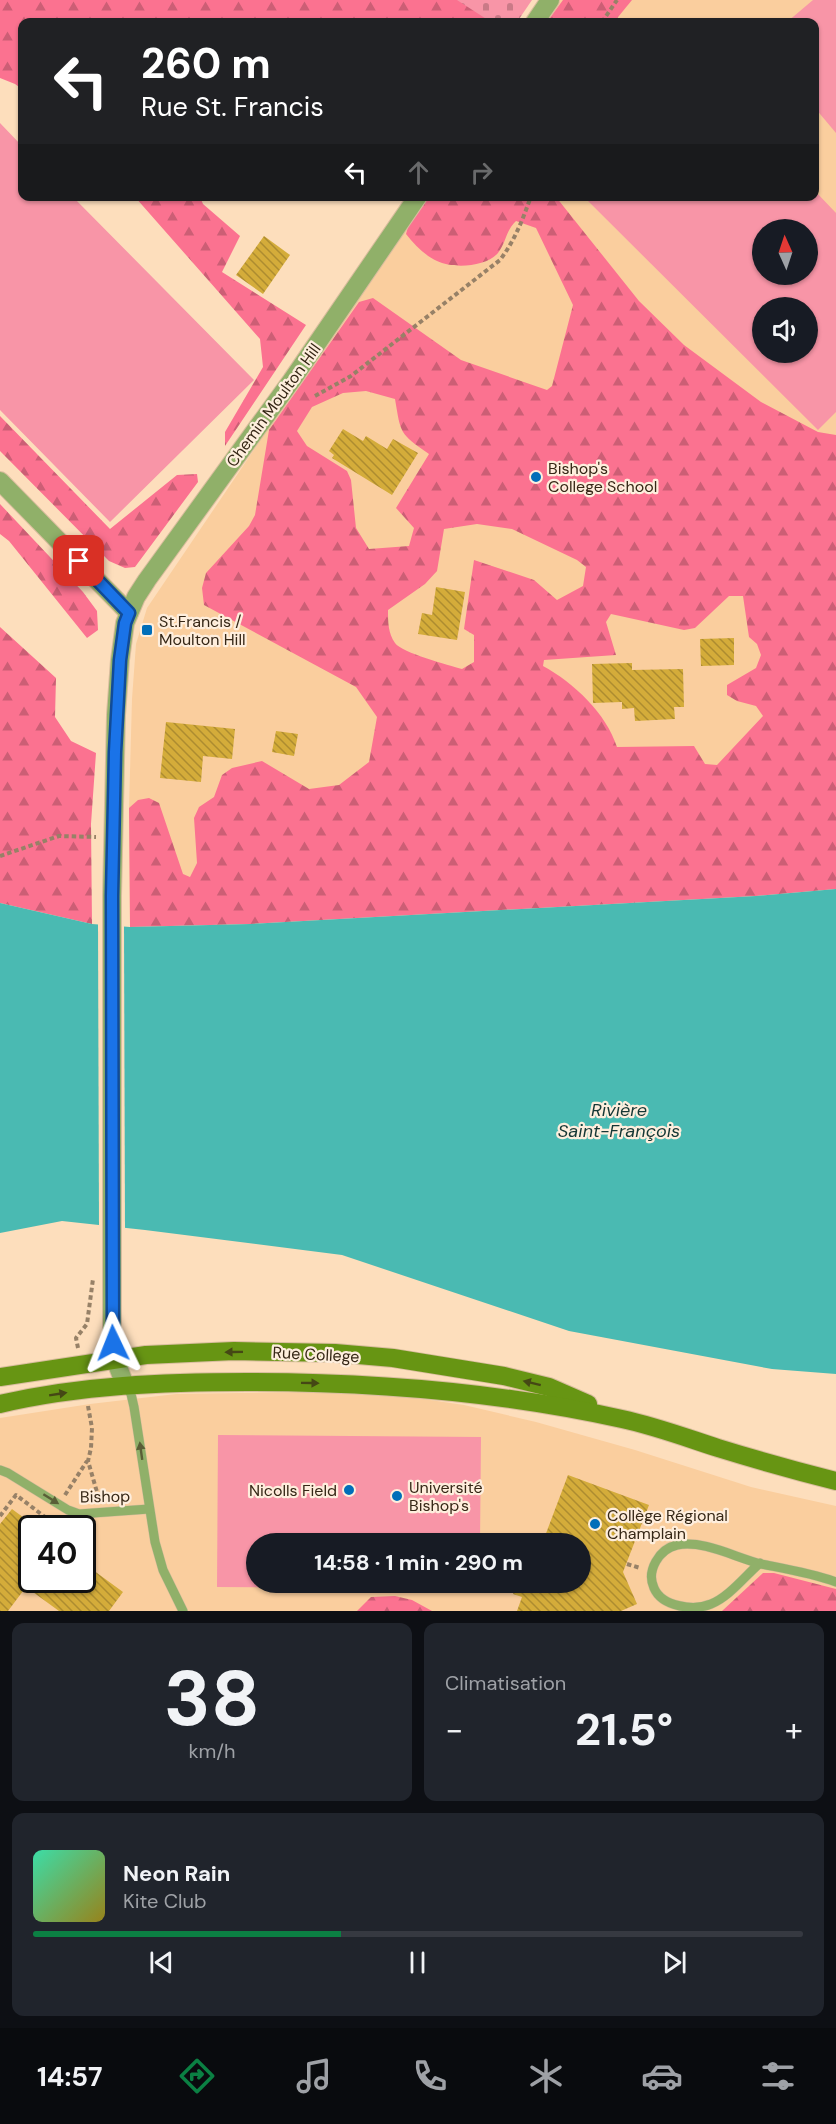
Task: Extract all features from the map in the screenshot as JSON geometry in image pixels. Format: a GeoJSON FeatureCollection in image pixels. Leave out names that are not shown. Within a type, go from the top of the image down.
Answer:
{"type":"FeatureCollection","features":[{"type":"Feature","properties":{"kind":"main road","name":"Rue College"},"geometry":{"type":"LineString","coordinates":[[0,1377],[146,1355],[255,1351],[335,1353],[393,1358],[504,1376],[549,1388],[625,1419],[755,1460],[836,1481]]}},
{"type":"Feature","properties":{"kind":"main road","name":"Rue College"},"geometry":{"type":"LineString","coordinates":[[0,1404],[125,1385],[279,1382],[394,1387],[544,1403],[625,1419]]}},
{"type":"Feature","properties":{"kind":"street"},"geometry":{"type":"LineString","coordinates":[[538,18],[550,0]]}},
{"type":"Feature","properties":{"kind":"street","name":"Chemin Moulton Hill"},"geometry":{"type":"LineString","coordinates":[[125,1385],[115,1359],[112,1327],[112,896],[117,700],[123,638],[129,613],[147,580],[292,381],[415,201]]}},
{"type":"Feature","properties":{"kind":"street"},"geometry":{"type":"LineString","coordinates":[[0,481],[129,613]]}},
{"type":"Feature","properties":{"kind":"lane"},"geometry":{"type":"LineString","coordinates":[[125,1385],[131,1394],[134,1407],[148,1509]]}},
{"type":"Feature","properties":{"kind":"lane","name":"Bishop"},"geometry":{"type":"LineString","coordinates":[[0,1470],[68,1510],[80,1514],[148,1509],[163,1570],[183,1611]]}},
{"type":"Feature","properties":{"kind":"lane"},"geometry":{"type":"LineString","coordinates":[[760,1563],[722,1598],[702,1606],[678,1606],[654,1589],[652,1581],[654,1563],[667,1549],[674,1546],[697,1545],[836,1582]]}},
{"type":"Feature","properties":{"kind":"path"},"geometry":{"type":"LineString","coordinates":[[605,18],[617,0]]}},
{"type":"Feature","properties":{"kind":"path"},"geometry":{"type":"LineString","coordinates":[[315,396],[351,376],[500,260],[520,227],[529,201]]}},
{"type":"Feature","properties":{"kind":"path"},"geometry":{"type":"LineString","coordinates":[[0,856],[59,836],[105,837]]}},
{"type":"Feature","properties":{"kind":"path"},"geometry":{"type":"LineString","coordinates":[[76,1338],[87,1324],[92,1282],[96,1272]]}},
{"type":"Feature","properties":{"kind":"path"},"geometry":{"type":"LineString","coordinates":[[88,1408],[92,1428],[88,1461],[99,1499],[109,1501]]}},
{"type":"Feature","properties":{"kind":"shaded area","name":"Bishop's College School"},"geometry":{"type":"Polygon","coordinates":[[[558,0],[836,0],[836,889],[130,927],[129,808],[136,644],[147,608],[422,201],[819,201],[819,18],[546,18],[558,0]]]}},
{"type":"Feature","properties":{"kind":"shaded area","name":"Université Bishop's"},"geometry":{"type":"Polygon","coordinates":[[[304,1392],[396,1395],[464,1405],[536,1422],[635,1450],[751,1487],[836,1506],[836,1611],[0,1611],[0,1418],[176,1394],[304,1392]]]}},
{"type":"Feature","properties":{"kind":"green space"},"geometry":{"type":"Polygon","coordinates":[[[0,0],[509,0],[504,18],[18,18],[18,86],[0,78],[0,0]]]}},
{"type":"Feature","properties":{"kind":"green space"},"geometry":{"type":"Polygon","coordinates":[[[457,0],[532,0],[520,18],[485,18],[457,0]]]}},
{"type":"Feature","properties":{"kind":"green space"},"geometry":{"type":"Polygon","coordinates":[[[563,0],[632,0],[617,18],[550,18],[563,0]]]}},
{"type":"Feature","properties":{"kind":"green space"},"geometry":{"type":"Polygon","coordinates":[[[813,0],[836,0],[836,133],[819,113],[819,18],[792,18],[813,0]]]}},
{"type":"Feature","properties":{"kind":"green space"},"geometry":{"type":"Polygon","coordinates":[[[0,123],[18,142],[18,201],[77,201],[254,380],[110,522],[0,410],[0,123]]]}},
{"type":"Feature","properties":{"kind":"green space"},"geometry":{"type":"Polygon","coordinates":[[[819,195],[836,213],[836,412],[818,430],[588,201],[819,201],[819,195]]]}},
{"type":"Feature","properties":{"kind":"green space"},"geometry":{"type":"Polygon","coordinates":[[[139,201],[202,201],[240,236],[222,272],[306,325],[225,446],[225,432],[263,367],[260,339],[139,201]]]}},
{"type":"Feature","properties":{"kind":"green space","name":"Bishop's College School"},"geometry":{"type":"Polygon","coordinates":[[[426,201],[559,201],[639,301],[684,345],[761,402],[818,432],[836,435],[836,889],[756,896],[250,924],[130,927],[129,808],[138,800],[149,798],[159,803],[183,874],[190,877],[197,863],[194,818],[199,807],[214,797],[222,775],[232,768],[262,761],[309,789],[339,785],[369,762],[377,717],[356,687],[204,605],[202,588],[206,573],[249,526],[255,515],[269,430],[359,302],[373,298],[461,360],[547,390],[552,386],[573,305],[536,228],[516,221],[510,228],[501,249],[493,258],[478,264],[460,266],[444,264],[428,256],[406,234],[408,227],[426,201]],[[366,391],[343,393],[312,407],[297,431],[307,446],[347,471],[351,480],[356,528],[369,549],[409,546],[414,528],[396,508],[429,454],[403,432],[395,399],[366,391]],[[477,524],[444,529],[437,571],[425,584],[388,610],[390,631],[399,647],[416,655],[462,669],[474,662],[474,635],[464,629],[474,560],[534,580],[557,600],[583,586],[586,567],[577,560],[512,529],[477,524]],[[729,596],[695,628],[684,630],[611,614],[606,622],[616,655],[544,660],[543,666],[566,681],[588,700],[605,722],[617,747],[694,746],[705,764],[717,765],[763,716],[756,706],[737,701],[727,695],[727,685],[756,668],[761,655],[757,644],[749,637],[743,596],[729,596]]]}},
{"type":"Feature","properties":{"kind":"green space"},"geometry":{"type":"Polygon","coordinates":[[[0,416],[110,529],[177,475],[197,474],[198,482],[135,567],[125,568],[109,561],[0,451],[0,416]]]}},
{"type":"Feature","properties":{"kind":"green space"},"geometry":{"type":"Polygon","coordinates":[[[0,504],[83,592],[97,611],[98,630],[87,638],[9,541],[0,534],[0,504]]]}},
{"type":"Feature","properties":{"kind":"green space"},"geometry":{"type":"Polygon","coordinates":[[[0,627],[56,678],[55,717],[71,741],[96,753],[91,824],[92,924],[0,903],[0,627]]]}},
{"type":"Feature","properties":{"kind":"green space","name":"Nicolls Field"},"geometry":{"type":"Polygon","coordinates":[[[218,1435],[481,1437],[480,1533],[246,1533],[246,1587],[217,1587],[218,1435]]]}},
{"type":"Feature","properties":{"kind":"green space"},"geometry":{"type":"Polygon","coordinates":[[[763,1573],[774,1573],[836,1589],[836,1611],[722,1611],[763,1573]]]}},
{"type":"Feature","properties":{"kind":"green space"},"geometry":{"type":"Polygon","coordinates":[[[395,1596],[412,1600],[432,1611],[357,1611],[371,1597],[395,1596]]]}},
{"type":"Feature","properties":{"kind":"water","name":"Rivière Saint-François"},"geometry":{"type":"Polygon","coordinates":[[[836,889],[836,1374],[772,1369],[569,1331],[342,1255],[62,1221],[0,1233],[0,903],[92,924],[130,927],[250,924],[756,896],[836,889]]]}},
{"type":"Feature","properties":{"kind":"pier"},"geometry":{"type":"Polygon","coordinates":[[[98,922],[124,924],[125,1231],[99,1228],[98,922]]]}},
{"type":"Feature","properties":{"kind":"building"},"geometry":{"type":"Polygon","coordinates":[[[264,236],[290,255],[263,294],[236,275],[264,236]]]}},
{"type":"Feature","properties":{"kind":"building"},"geometry":{"type":"Polygon","coordinates":[[[343,429],[363,441],[366,436],[387,449],[393,439],[418,453],[392,495],[332,458],[334,455],[329,451],[343,429]]]}},
{"type":"Feature","properties":{"kind":"building"},"geometry":{"type":"Polygon","coordinates":[[[436,587],[465,592],[457,640],[418,634],[422,613],[432,615],[436,587]]]}},
{"type":"Feature","properties":{"kind":"building"},"geometry":{"type":"Polygon","coordinates":[[[734,638],[734,665],[701,666],[700,639],[734,638]]]}},
{"type":"Feature","properties":{"kind":"building"},"geometry":{"type":"Polygon","coordinates":[[[632,663],[632,670],[683,669],[684,707],[674,707],[675,719],[635,721],[634,708],[622,709],[622,702],[593,703],[592,664],[632,663]]]}},
{"type":"Feature","properties":{"kind":"building"},"geometry":{"type":"Polygon","coordinates":[[[166,722],[235,729],[232,759],[203,756],[201,782],[160,778],[166,722]]]}},
{"type":"Feature","properties":{"kind":"building"},"geometry":{"type":"Polygon","coordinates":[[[276,731],[298,734],[294,756],[272,752],[276,731]]]}},
{"type":"Feature","properties":{"kind":"building","name":"Collège Régional Champlain"},"geometry":{"type":"Polygon","coordinates":[[[568,1475],[649,1505],[623,1572],[637,1604],[621,1611],[517,1611],[522,1597],[513,1593],[591,1593],[591,1533],[546,1533],[568,1475]]]}},
{"type":"Feature","properties":{"kind":"building"},"geometry":{"type":"Polygon","coordinates":[[[12,1509],[20,1515],[18,1515],[18,1593],[22,1593],[8,1611],[0,1611],[0,1524],[12,1509]]]}},
{"type":"Feature","properties":{"kind":"building"},"geometry":{"type":"Polygon","coordinates":[[[96,1572],[123,1592],[109,1611],[59,1611],[34,1593],[96,1593],[96,1572]]]}},
{"type":"Feature","properties":{"kind":"place","name":"Bishop's College School"},"geometry":{"type":"Point","coordinates":[536,477]}},
{"type":"Feature","properties":{"kind":"place","name":"St.Francis / Moulton Hill"},"geometry":{"type":"Point","coordinates":[147,630]}},
{"type":"Feature","properties":{"kind":"place","name":"Nicolls Field"},"geometry":{"type":"Point","coordinates":[349,1490]}},
{"type":"Feature","properties":{"kind":"place","name":"Université Bishop's"},"geometry":{"type":"Point","coordinates":[397,1496]}},
{"type":"Feature","properties":{"kind":"place","name":"Collège Régional Champlain"},"geometry":{"type":"Point","coordinates":[595,1524]}},
{"type":"Feature","properties":{"kind":"route"},"geometry":{"type":"LineString","coordinates":[[79,561],[129,613],[125,623],[120,660],[115,752],[112,896],[113,1343]]}}]}
